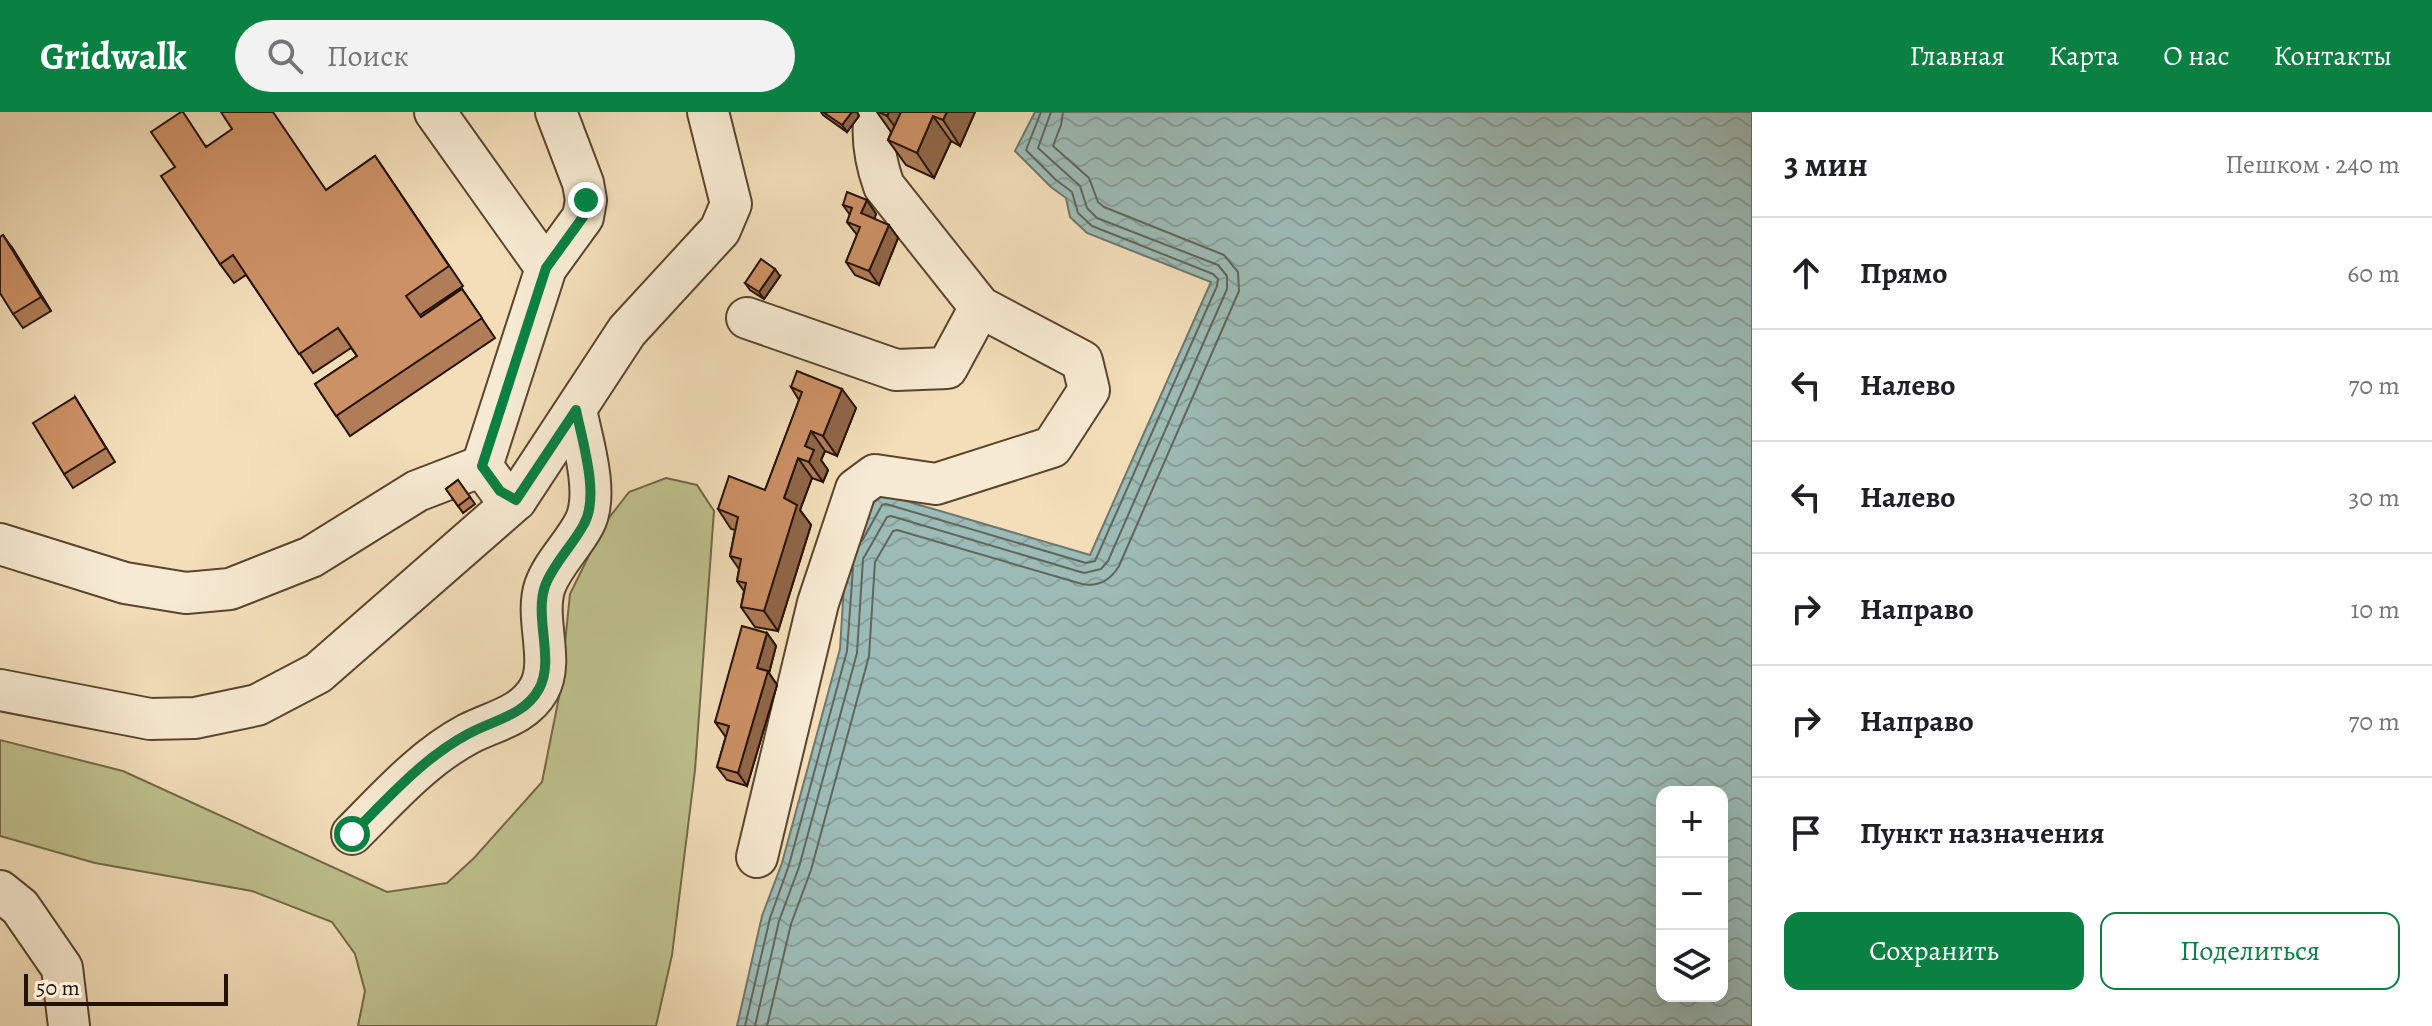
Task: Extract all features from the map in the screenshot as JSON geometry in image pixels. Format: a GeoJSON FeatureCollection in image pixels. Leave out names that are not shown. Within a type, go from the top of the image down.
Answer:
{"type":"FeatureCollection","features":[{"type":"Feature","properties":{"kind":"lane"},"geometry":{"type":"LineString","coordinates":[[435,112],[546,268]]}},
{"type":"Feature","properties":{"kind":"lane"},"geometry":{"type":"LineString","coordinates":[[482,466],[546,268],[583,217],[586,200],[583,183],[556,112]]}},
{"type":"Feature","properties":{"kind":"lane"},"geometry":{"type":"LineString","coordinates":[[0,690],[150,719],[195,718],[257,705],[318,673],[516,500],[627,331],[720,230],[731,204],[708,112]]}},
{"type":"Feature","properties":{"kind":"lane"},"geometry":{"type":"LineString","coordinates":[[757,857],[818,603],[856,489],[875,475],[936,484],[1052,447],[1089,390],[1082,361],[980,307],[884,186],[872,133],[875,112]]}},
{"type":"Feature","properties":{"kind":"lane"},"geometry":{"type":"LineString","coordinates":[[747,318],[896,370],[947,368],[980,307]]}},
{"type":"Feature","properties":{"kind":"lane"},"geometry":{"type":"LineString","coordinates":[[352,834],[417,769],[467,734],[516,714],[539,688],[545,659],[540,617],[545,586],[586,521],[591,484],[576,410]]}},
{"type":"Feature","properties":{"kind":"lane"},"geometry":{"type":"LineString","coordinates":[[482,466],[500,491],[516,500]]}},
{"type":"Feature","properties":{"kind":"lane"},"geometry":{"type":"LineString","coordinates":[[0,544],[125,583],[186,593],[230,589],[311,557],[417,491],[482,466]]}},
{"type":"Feature","properties":{"kind":"lane"},"geometry":{"type":"LineString","coordinates":[[0,891],[20,907],[62,968],[69,1026]]}},
{"type":"Feature","properties":{"kind":"green space"},"geometry":{"type":"Polygon","coordinates":[[[666,478],[697,485],[714,511],[695,770],[672,955],[656,1026],[358,1026],[365,991],[355,954],[332,922],[252,891],[95,863],[0,836],[0,740],[123,771],[387,892],[447,883],[474,858],[542,782],[560,692],[570,594],[605,523],[629,492],[666,478]]]}},
{"type":"Feature","properties":{"kind":"water"},"geometry":{"type":"Polygon","coordinates":[[[1035,112],[1752,112],[1752,1026],[737,1026],[762,916],[782,863],[840,649],[846,553],[879,493],[1090,555],[1211,282],[1087,233],[1070,217],[1066,198],[1015,151],[1035,112]]]}},
{"type":"Feature","properties":{"kind":"building"},"geometry":{"type":"Polygon","coordinates":[[[181,112],[206,147],[232,129],[221,112],[273,112],[326,190],[375,156],[449,266],[406,296],[421,317],[462,289],[482,318],[336,416],[315,384],[357,356],[338,328],[299,354],[233,255],[220,264],[161,176],[175,167],[151,132],[181,112]]]}},
{"type":"Feature","properties":{"kind":"building"},"geometry":{"type":"Polygon","coordinates":[[[823,112],[852,112],[842,125],[823,112]]]}},
{"type":"Feature","properties":{"kind":"building"},"geometry":{"type":"Polygon","coordinates":[[[901,112],[947,112],[943,120],[933,116],[917,153],[888,140],[901,112]]]}},
{"type":"Feature","properties":{"kind":"building"},"geometry":{"type":"Polygon","coordinates":[[[847,192],[867,200],[861,213],[889,225],[869,271],[846,262],[860,227],[847,222],[852,208],[843,205],[847,192]]]}},
{"type":"Feature","properties":{"kind":"building"},"geometry":{"type":"Polygon","coordinates":[[[3,235],[41,297],[13,314],[0,293],[0,237],[3,235]]]}},
{"type":"Feature","properties":{"kind":"building"},"geometry":{"type":"Polygon","coordinates":[[[761,259],[775,269],[759,292],[745,283],[761,259]]]}},
{"type":"Feature","properties":{"kind":"building"},"geometry":{"type":"Polygon","coordinates":[[[797,371],[842,389],[823,436],[811,431],[805,446],[814,450],[809,462],[798,458],[784,498],[797,505],[764,611],[741,607],[746,583],[737,581],[741,559],[730,556],[738,517],[718,509],[729,476],[765,490],[802,392],[791,387],[797,371]]]}},
{"type":"Feature","properties":{"kind":"building"},"geometry":{"type":"Polygon","coordinates":[[[75,397],[106,448],[64,474],[33,423],[75,397]]]}},
{"type":"Feature","properties":{"kind":"building"},"geometry":{"type":"Polygon","coordinates":[[[458,480],[470,497],[458,506],[446,489],[458,480]]]}},
{"type":"Feature","properties":{"kind":"building"},"geometry":{"type":"Polygon","coordinates":[[[742,626],[767,633],[757,668],[768,671],[738,773],[717,767],[729,726],[715,722],[742,626]]]}},
{"type":"Feature","properties":{"kind":"route"},"geometry":{"type":"LineString","coordinates":[[352,834],[417,769],[467,734],[516,714],[539,688],[545,659],[540,617],[545,586],[586,521],[591,484],[576,410],[516,500],[500,491],[482,466],[546,268],[583,217],[586,200]]}}]}
